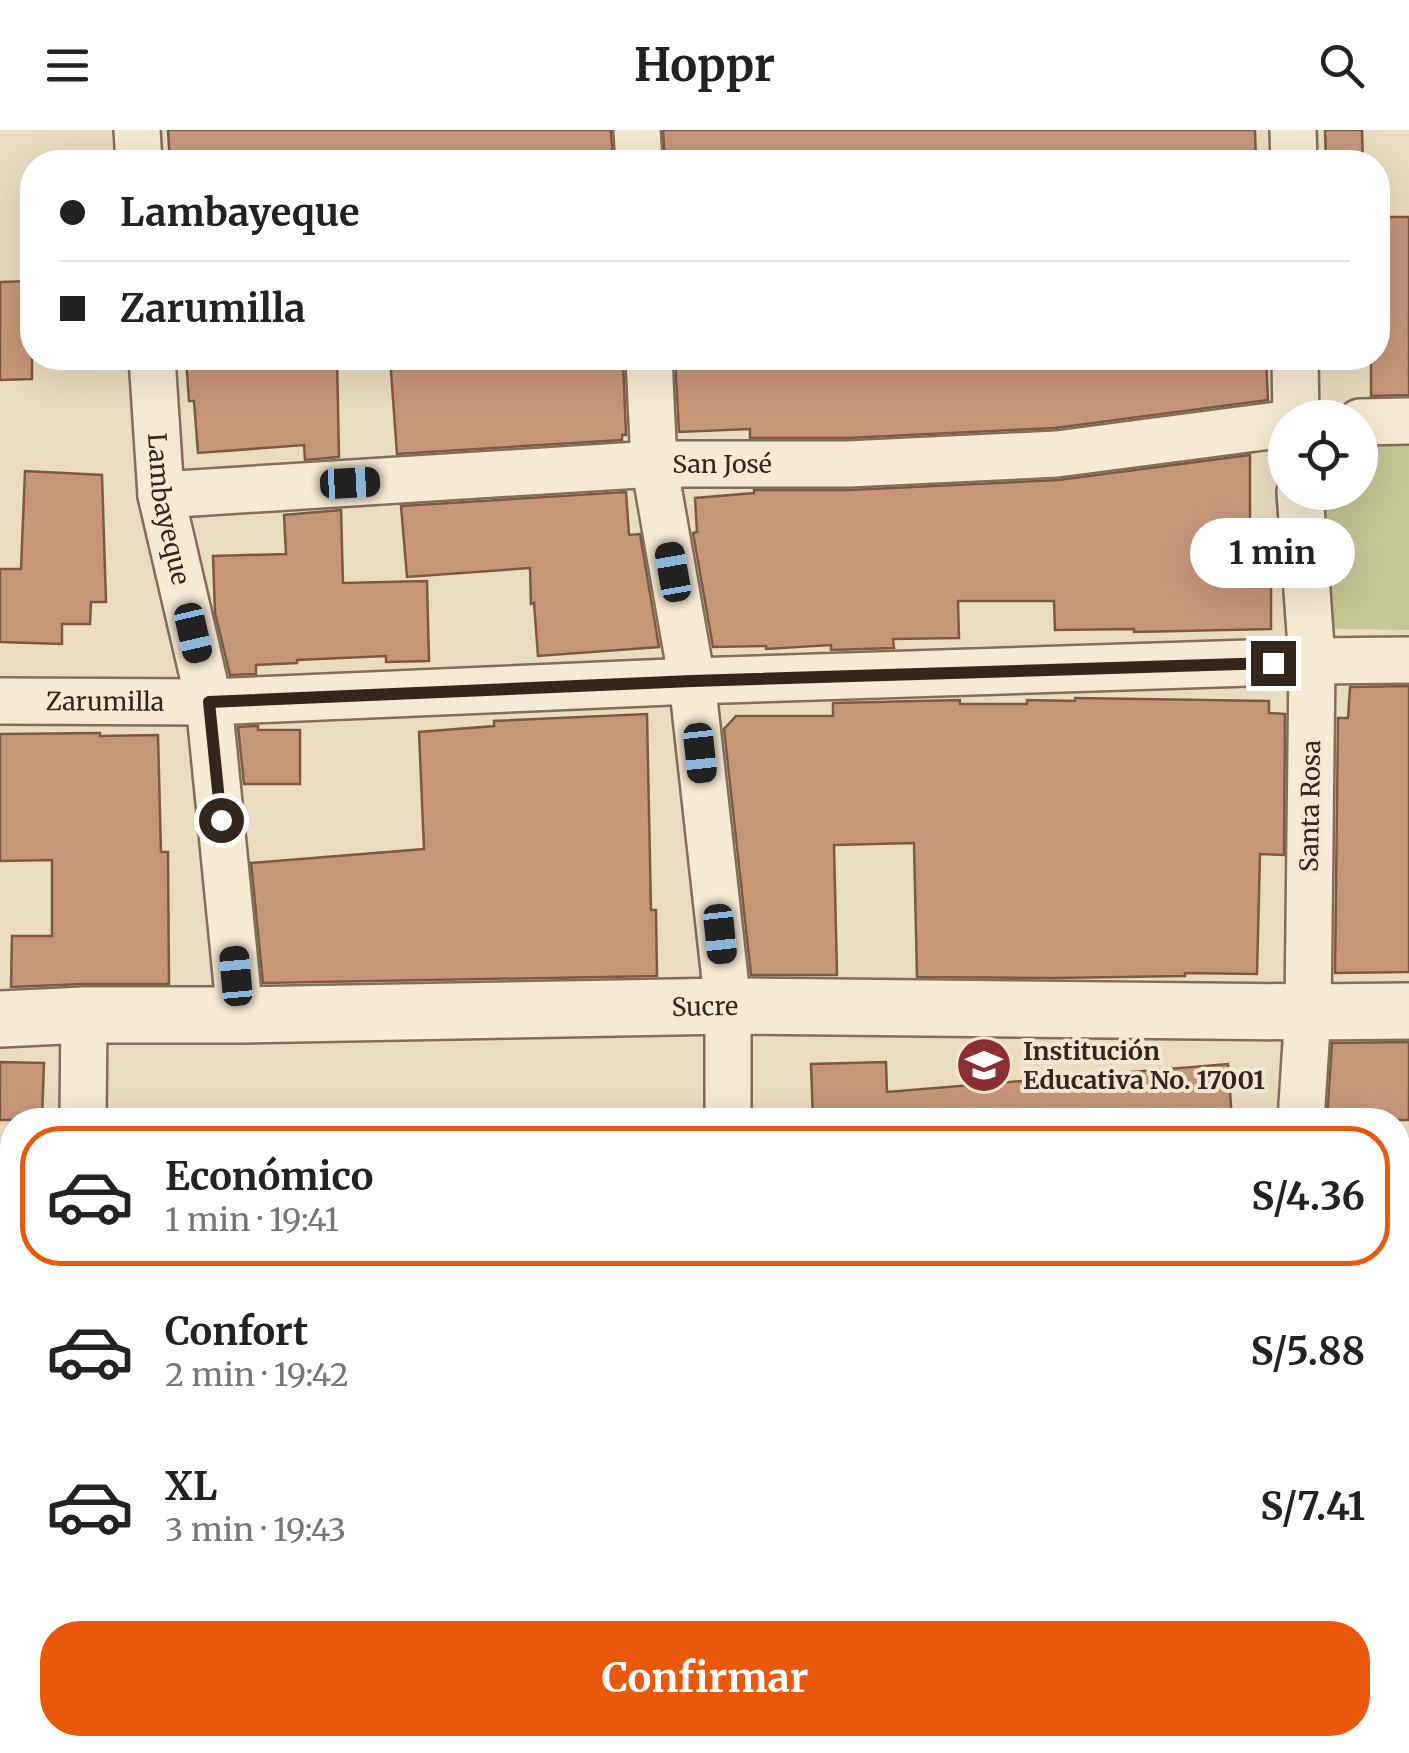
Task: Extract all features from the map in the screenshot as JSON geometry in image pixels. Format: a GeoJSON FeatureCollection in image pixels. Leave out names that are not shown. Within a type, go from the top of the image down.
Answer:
{"type":"FeatureCollection","features":[{"type":"Feature","properties":{"kind":"street","name":"Lambayeque"},"geometry":{"type":"LineString","coordinates":[[153,370],[161,495],[209,702],[240,1015]]}},
{"type":"Feature","properties":{"kind":"street"},"geometry":{"type":"LineString","coordinates":[[650,370],[654,464],[692,681],[728,1006],[728,1108]]}},
{"type":"Feature","properties":{"kind":"street"},"geometry":{"type":"LineString","coordinates":[[1295,370],[1296,400]]}},
{"type":"Feature","properties":{"kind":"street"},"geometry":{"type":"LineString","coordinates":[[1378,422],[1409,421]]}},
{"type":"Feature","properties":{"kind":"street","name":"San José"},"geometry":{"type":"LineString","coordinates":[[161,495],[654,464],[848,464],[1057,454],[1268,426]]}},
{"type":"Feature","properties":{"kind":"street","name":"Santa Rosa"},"geometry":{"type":"LineString","coordinates":[[1301,510],[1312,662],[1308,1012],[1302,1108]]}},
{"type":"Feature","properties":{"kind":"street","name":"Zarumilla"},"geometry":{"type":"LineString","coordinates":[[0,701],[209,702],[692,681],[1409,660]]}},
{"type":"Feature","properties":{"kind":"street","name":"Sucre"},"geometry":{"type":"LineString","coordinates":[[0,1018],[728,1006],[1409,1010]]}},
{"type":"Feature","properties":{"kind":"street"},"geometry":{"type":"LineString","coordinates":[[83,1108],[84,1015]]}},
{"type":"Feature","properties":{"kind":"green space"},"geometry":{"type":"Polygon","coordinates":[[[1409,441],[1409,630],[1331,629],[1324,510],[1378,510],[1378,442],[1409,441]]]}},
{"type":"Feature","properties":{"kind":"building"},"geometry":{"type":"Polygon","coordinates":[[[168,130],[611,130],[612,150],[169,150],[168,130]]]}},
{"type":"Feature","properties":{"kind":"building"},"geometry":{"type":"Polygon","coordinates":[[[663,130],[1255,130],[1256,150],[664,150],[663,130]]]}},
{"type":"Feature","properties":{"kind":"building"},"geometry":{"type":"Polygon","coordinates":[[[1325,130],[1362,130],[1363,150],[1326,150],[1325,130]]]}},
{"type":"Feature","properties":{"kind":"building"},"geometry":{"type":"Polygon","coordinates":[[[1390,217],[1409,217],[1409,395],[1371,396],[1371,370],[1390,370],[1390,217]]]}},
{"type":"Feature","properties":{"kind":"building"},"geometry":{"type":"Polygon","coordinates":[[[20,281],[20,370],[32,370],[32,379],[0,380],[0,282],[20,281]]]}},
{"type":"Feature","properties":{"kind":"building"},"geometry":{"type":"Polygon","coordinates":[[[187,370],[337,370],[339,457],[305,460],[304,445],[198,453],[194,401],[189,401],[187,370]]]}},
{"type":"Feature","properties":{"kind":"building"},"geometry":{"type":"Polygon","coordinates":[[[391,370],[623,370],[626,435],[622,435],[622,440],[397,454],[391,370]]]}},
{"type":"Feature","properties":{"kind":"building"},"geometry":{"type":"Polygon","coordinates":[[[676,370],[1267,370],[1268,400],[1055,428],[847,438],[750,438],[750,429],[679,432],[676,370]]]}},
{"type":"Feature","properties":{"kind":"building"},"geometry":{"type":"Polygon","coordinates":[[[1250,455],[1250,587],[1271,587],[1271,629],[1055,630],[1054,601],[958,601],[959,638],[893,639],[894,648],[713,647],[693,533],[697,532],[695,498],[754,490],[849,490],[1058,480],[1250,455]]]}},
{"type":"Feature","properties":{"kind":"building"},"geometry":{"type":"Polygon","coordinates":[[[25,471],[102,475],[106,602],[91,602],[90,624],[62,624],[62,644],[0,642],[0,569],[21,569],[25,471]]]}},
{"type":"Feature","properties":{"kind":"building"},"geometry":{"type":"Polygon","coordinates":[[[626,492],[629,535],[640,534],[659,647],[538,656],[530,568],[407,577],[401,506],[626,492]]]}},
{"type":"Feature","properties":{"kind":"building"},"geometry":{"type":"Polygon","coordinates":[[[341,510],[343,583],[427,581],[429,661],[386,662],[386,656],[297,660],[256,665],[256,674],[230,675],[215,613],[213,556],[286,554],[284,515],[341,510]]]}},
{"type":"Feature","properties":{"kind":"building"},"geometry":{"type":"Polygon","coordinates":[[[1409,686],[1409,972],[1335,973],[1338,718],[1348,718],[1350,687],[1409,686]]]}},
{"type":"Feature","properties":{"kind":"building"},"geometry":{"type":"Polygon","coordinates":[[[960,700],[960,704],[1027,704],[1027,700],[1269,701],[1269,713],[1285,714],[1284,855],[1260,854],[1257,974],[917,977],[914,843],[834,845],[837,975],[751,975],[724,729],[736,716],[833,716],[833,703],[960,700]]]}},
{"type":"Feature","properties":{"kind":"building"},"geometry":{"type":"Polygon","coordinates":[[[647,714],[651,910],[656,910],[657,976],[263,983],[251,863],[424,849],[419,732],[494,726],[494,721],[647,714]]]}},
{"type":"Feature","properties":{"kind":"building"},"geometry":{"type":"Polygon","coordinates":[[[258,726],[258,730],[300,730],[300,784],[244,784],[238,727],[258,726]]]}},
{"type":"Feature","properties":{"kind":"building"},"geometry":{"type":"Polygon","coordinates":[[[0,734],[158,735],[161,852],[168,852],[169,984],[11,987],[12,936],[52,936],[52,860],[0,861],[0,734]]]}},
{"type":"Feature","properties":{"kind":"building"},"geometry":{"type":"Polygon","coordinates":[[[1409,1042],[1409,1108],[1328,1108],[1332,1043],[1409,1042]]]}},
{"type":"Feature","properties":{"kind":"building"},"geometry":{"type":"Polygon","coordinates":[[[0,1062],[44,1063],[42,1108],[0,1108],[0,1062]]]}},
{"type":"Feature","properties":{"kind":"building"},"geometry":{"type":"Polygon","coordinates":[[[886,1062],[887,1092],[1228,1064],[1231,1108],[813,1108],[811,1064],[886,1062]]]}},
{"type":"Feature","properties":{"kind":"place","name":"Institución Educativa No. 17001"},"geometry":{"type":"Point","coordinates":[984,1065]}},
{"type":"Feature","properties":{"kind":"route"},"geometry":{"type":"LineString","coordinates":[[221,820],[209,702],[692,681],[1273,663]]}}]}
